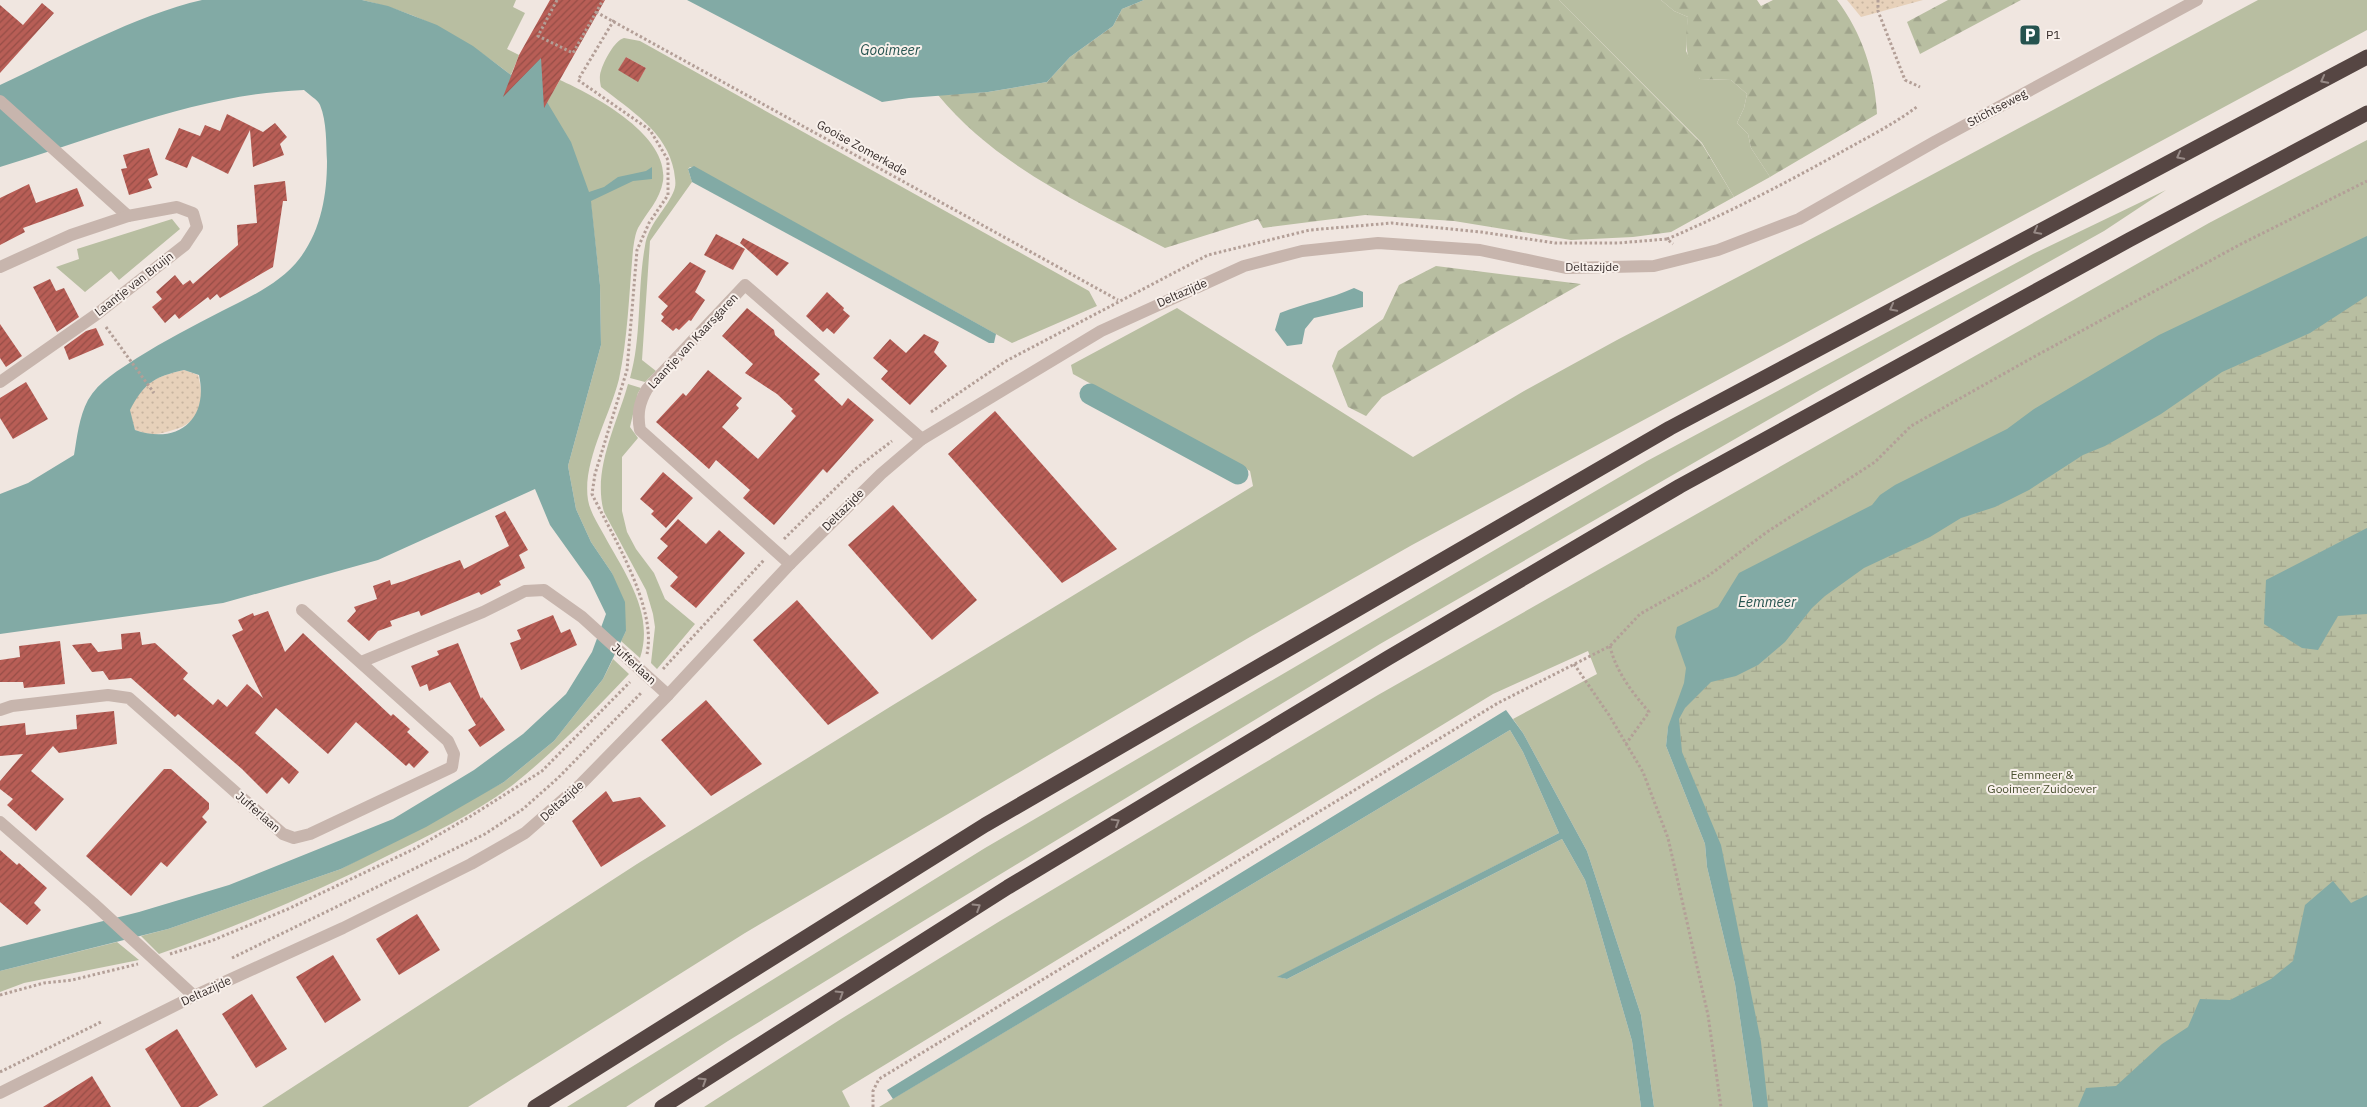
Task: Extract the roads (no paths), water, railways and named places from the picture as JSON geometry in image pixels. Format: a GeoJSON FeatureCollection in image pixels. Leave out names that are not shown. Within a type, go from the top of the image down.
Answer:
{"type":"FeatureCollection","features":[{"type":"Feature","properties":{"kind":"highway"},"geometry":{"type":"LineString","coordinates":[[535,1107],[985,825],[1670,428],[2367,57]]}},
{"type":"Feature","properties":{"kind":"highway"},"geometry":{"type":"LineString","coordinates":[[662,1107],[1008,887],[1388,658],[1672,491],[2129,240],[2367,113]]}},
{"type":"Feature","properties":{"kind":"street","name":"Stichtseweg"},"geometry":{"type":"LineString","coordinates":[[1799,219],[1936,141],[2197,0]]}},
{"type":"Feature","properties":{"kind":"street"},"geometry":{"type":"LineString","coordinates":[[0,101],[128,216]]}},
{"type":"Feature","properties":{"kind":"street","name":"Laantje van Bruijn"},"geometry":{"type":"LineString","coordinates":[[0,267],[72,235],[128,216],[177,207],[192,214],[197,226],[185,245],[97,314],[0,382]]}},
{"type":"Feature","properties":{"kind":"street","name":"Deltazijde"},"geometry":{"type":"LineString","coordinates":[[0,1093],[194,996],[343,928],[471,864],[525,833],[581,784],[859,494],[922,439],[1101,331],[1244,266],[1302,251],[1378,244],[1480,250],[1566,268],[1654,266],[1718,250],[1799,219]]}},
{"type":"Feature","properties":{"kind":"street","name":"Laantje van Kaarsgaren"},"geometry":{"type":"LineString","coordinates":[[790,564],[640,430],[640,401],[648,389],[745,285],[922,439]]}},
{"type":"Feature","properties":{"kind":"street","name":"Jufferlaan"},"geometry":{"type":"LineString","coordinates":[[361,662],[483,612],[525,591],[544,590],[582,617],[668,695]]}},
{"type":"Feature","properties":{"kind":"street","name":"Jufferlaan"},"geometry":{"type":"LineString","coordinates":[[0,710],[12,706],[108,695],[129,698],[283,834],[294,838],[310,834],[452,767],[454,754],[448,741],[302,610]]}},
{"type":"Feature","properties":{"kind":"street"},"geometry":{"type":"LineString","coordinates":[[0,822],[93,903],[194,996]]}},
{"type":"Feature","properties":{"kind":"water"},"geometry":{"type":"Polygon","coordinates":[[[202,0],[362,0],[388,6],[437,25],[473,46],[511,75],[567,0],[544,97],[571,142],[589,192],[604,187],[618,177],[646,171],[652,167],[652,179],[633,181],[591,201],[600,285],[601,345],[568,466],[576,509],[591,542],[612,573],[625,602],[626,631],[603,679],[554,741],[504,782],[426,827],[341,869],[168,929],[0,971],[0,947],[139,912],[229,885],[393,819],[474,770],[523,734],[566,694],[592,652],[606,614],[590,581],[550,525],[535,489],[378,560],[223,603],[0,634],[0,494],[28,483],[74,455],[82,413],[93,393],[110,376],[189,328],[254,295],[284,275],[300,258],[318,224],[327,174],[325,126],[319,103],[304,90],[264,93],[187,108],[0,167],[0,85],[100,37],[177,7],[202,0]],[[184,370],[165,375],[151,382],[130,410],[135,430],[150,434],[164,434],[176,431],[186,425],[194,416],[199,405],[201,391],[199,375],[184,370]]]}},
{"type":"Feature","properties":{"kind":"water","name":"Gooimeer"},"geometry":{"type":"Polygon","coordinates":[[[687,0],[1144,0],[1122,9],[1113,26],[1070,57],[1047,82],[988,92],[882,102],[687,0]]]}},
{"type":"Feature","properties":{"kind":"water"},"geometry":{"type":"Polygon","coordinates":[[[694,166],[996,334],[994,343],[989,343],[692,182],[688,169],[694,166]]]}},
{"type":"Feature","properties":{"kind":"water","name":"Eemmeer"},"geometry":{"type":"Polygon","coordinates":[[[2367,236],[2367,296],[2310,333],[2222,372],[2161,414],[2105,446],[2083,455],[2029,490],[1995,507],[1961,518],[1930,537],[1864,568],[1825,596],[1812,608],[1785,642],[1758,665],[1736,676],[1711,682],[1685,708],[1679,719],[1682,752],[1721,845],[1761,1042],[1768,1107],[1753,1107],[1735,984],[1707,867],[1705,844],[1666,746],[1668,727],[1684,683],[1686,668],[1675,637],[1677,627],[1718,607],[1739,573],[1872,505],[1880,495],[1895,485],[2007,429],[2034,409],[2159,335],[2367,236]]]}},
{"type":"Feature","properties":{"kind":"water"},"geometry":{"type":"Polygon","coordinates":[[[1354,288],[1363,292],[1363,307],[1314,318],[1305,329],[1302,344],[1287,346],[1275,330],[1280,313],[1354,288]]]}},
{"type":"Feature","properties":{"kind":"water"},"geometry":{"type":"Polygon","coordinates":[[[2367,528],[2367,614],[2338,616],[2318,650],[2302,648],[2264,624],[2266,580],[2367,528]]]}},
{"type":"Feature","properties":{"kind":"water"},"geometry":{"type":"Polygon","coordinates":[[[1506,710],[1523,733],[1587,851],[1641,1015],[1654,1107],[1641,1107],[1632,1041],[1592,903],[1585,880],[1562,839],[1287,979],[1277,977],[1559,833],[1523,752],[1510,730],[893,1099],[887,1090],[1506,710]]]}},
{"type":"Feature","properties":{"kind":"water"},"geometry":{"type":"Polygon","coordinates":[[[2333,881],[2351,903],[2367,895],[2367,1107],[2078,1107],[2086,1088],[2116,1086],[2162,1044],[2188,1027],[2200,999],[2230,1000],[2271,979],[2293,961],[2305,905],[2333,881]]]}},
{"type":"Feature","properties":{"kind":"waterway"},"geometry":{"type":"LineString","coordinates":[[1090,394],[1238,474]]}},
{"type":"Feature","properties":{"kind":"place","name":"P1"},"geometry":{"type":"Point","coordinates":[2030,35]}},
{"type":"Feature","properties":{"kind":"park label","name":"Eemmeer & Gooimeer Zuidoever"},"geometry":{"type":"Point","coordinates":[2042,782]}}]}
